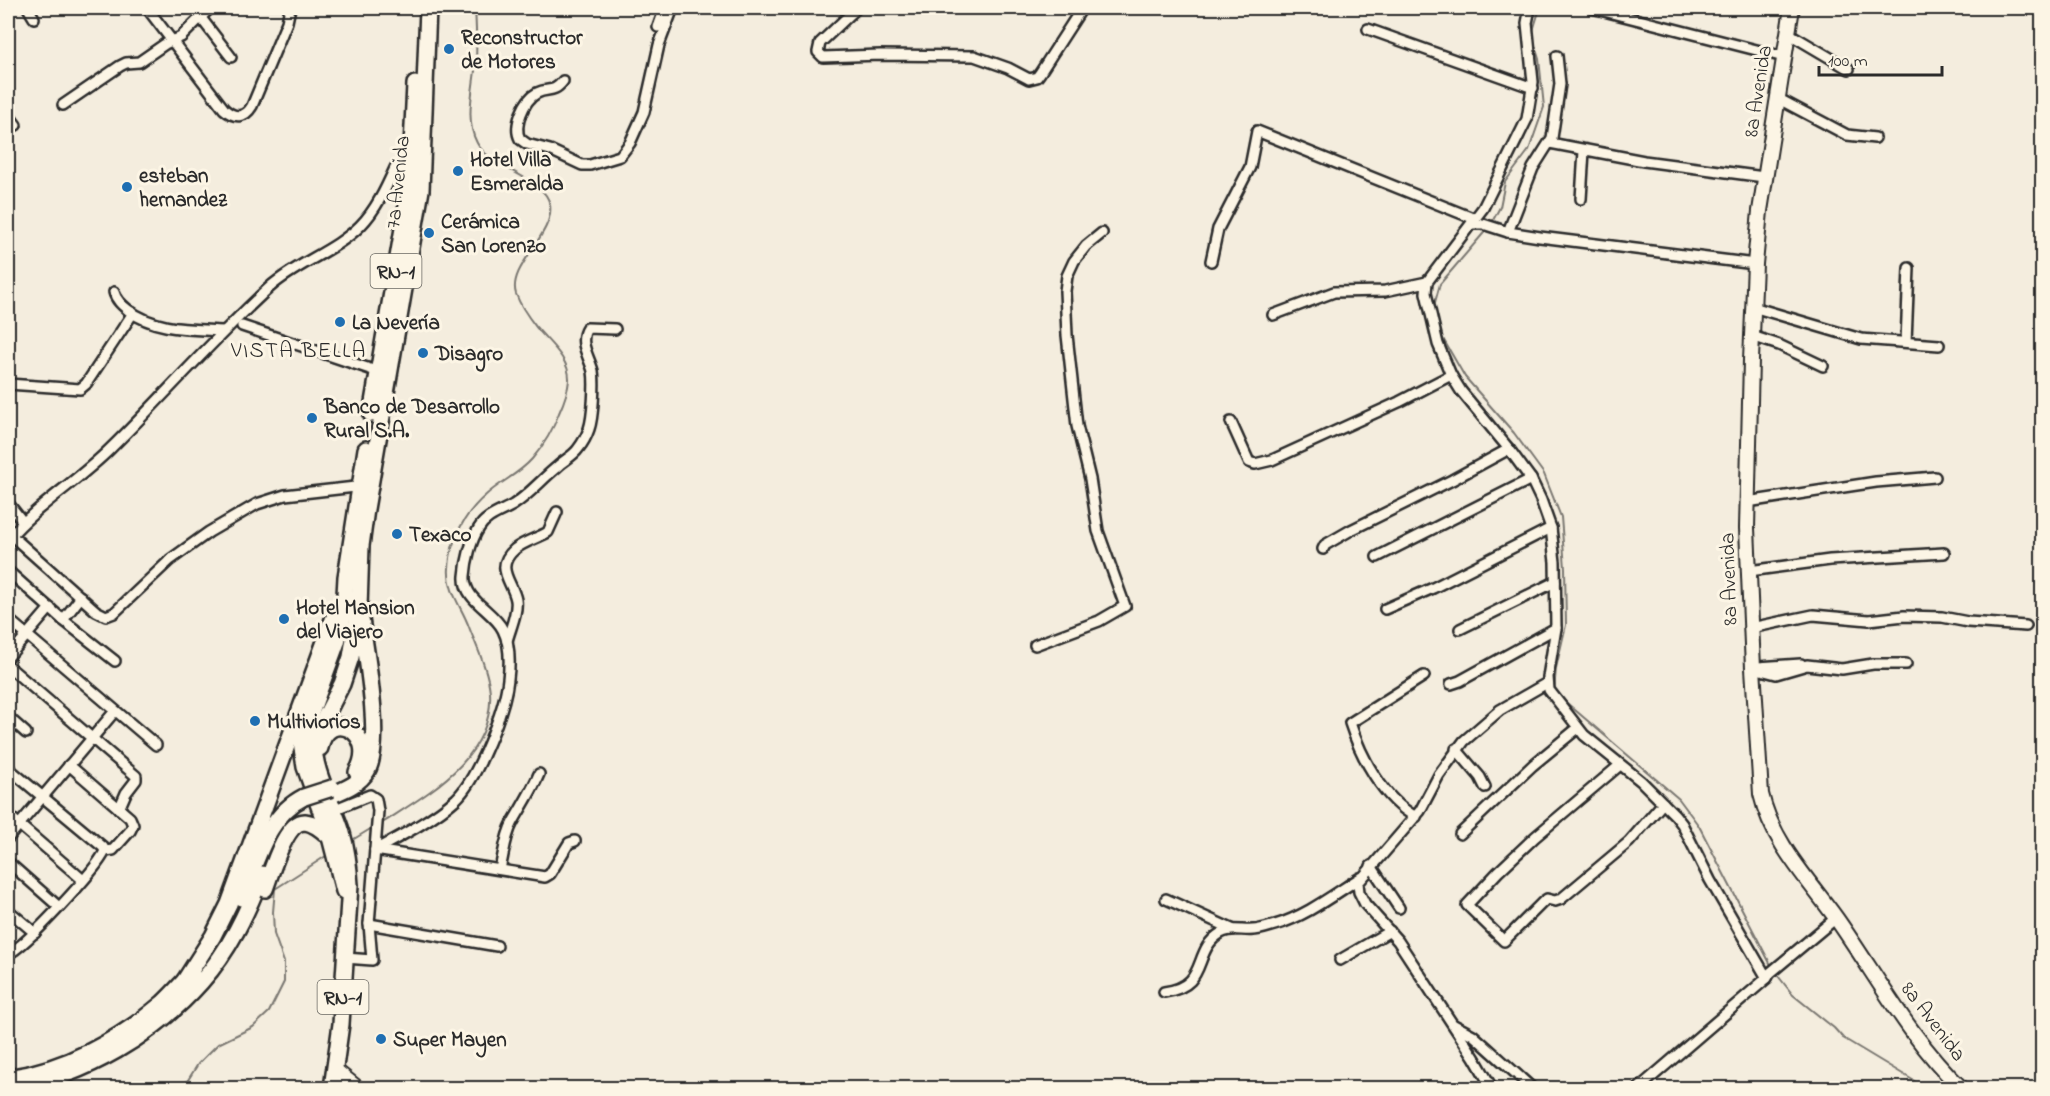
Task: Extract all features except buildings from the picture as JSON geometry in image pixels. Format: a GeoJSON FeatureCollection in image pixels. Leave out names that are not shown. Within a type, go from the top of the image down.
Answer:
{"type":"FeatureCollection","features":[{"type":"Feature","properties":{"kind":"main road","name":"7a Avenida"},"geometry":{"type":"LineString","coordinates":[[346,577],[418,208],[418,8]]}},
{"type":"Feature","properties":{"kind":"main road","name":"7a Avenida"},"geometry":{"type":"LineString","coordinates":[[359,608],[364,486],[379,372],[407,207],[417,169],[428,8]]}},
{"type":"Feature","properties":{"kind":"main road","name":"RN-1"},"geometry":{"type":"LineString","coordinates":[[332,1089],[341,1024],[350,885],[334,836],[305,767],[302,748],[308,721],[337,642],[344,613],[346,577]]}},
{"type":"Feature","properties":{"kind":"main road"},"geometry":{"type":"LineString","coordinates":[[185,980],[213,936],[229,904],[327,638],[346,577]]}},
{"type":"Feature","properties":{"kind":"main road","name":"RN-1"},"geometry":{"type":"LineString","coordinates":[[334,836],[333,810],[313,747],[314,738],[348,671],[359,608]]}},
{"type":"Feature","properties":{"kind":"main road"},"geometry":{"type":"LineString","coordinates":[[8,1078],[77,1057],[107,1042],[163,1002],[204,960],[224,932],[278,815],[286,807],[333,791],[346,789],[361,778],[368,769],[374,755],[374,726],[359,608]]}},
{"type":"Feature","properties":{"kind":"main road"},"geometry":{"type":"LineString","coordinates":[[318,763],[321,742],[328,731],[334,727],[354,730],[361,739],[364,749],[362,763],[357,772],[333,791]]}},
{"type":"Feature","properties":{"kind":"main road"},"geometry":{"type":"LineString","coordinates":[[201,982],[236,933],[252,901],[282,825],[306,801]]}},
{"type":"Feature","properties":{"kind":"main road"},"geometry":{"type":"LineString","coordinates":[[16,1089],[54,1079],[84,1067],[141,1035],[201,982],[230,951],[252,920],[284,840],[291,829],[304,822],[317,826],[334,836]]}},
{"type":"Feature","properties":{"kind":"street"},"geometry":{"type":"LineString","coordinates":[[28,8],[34,18]]}},
{"type":"Feature","properties":{"kind":"street"},"geometry":{"type":"LineString","coordinates":[[147,8],[224,110],[233,116],[246,114],[252,106],[287,22],[290,8]]}},
{"type":"Feature","properties":{"kind":"street"},"geometry":{"type":"LineString","coordinates":[[63,105],[120,66],[139,62],[171,40],[181,37],[210,8]]}},
{"type":"Feature","properties":{"kind":"street"},"geometry":{"type":"LineString","coordinates":[[658,27],[665,8]]}},
{"type":"Feature","properties":{"kind":"street"},"geometry":{"type":"LineString","coordinates":[[563,81],[555,89],[536,94],[527,102],[517,129],[520,139],[527,144],[549,150],[582,165],[621,156],[630,143],[640,120],[650,90],[651,74],[659,45],[672,8]]}},
{"type":"Feature","properties":{"kind":"street"},"geometry":{"type":"LineString","coordinates":[[857,8],[820,43],[818,52],[823,57],[974,56],[1008,68],[1029,79],[1040,74],[1082,8]]}},
{"type":"Feature","properties":{"kind":"street"},"geometry":{"type":"LineString","coordinates":[[1530,8],[1527,22],[1533,88],[1527,119],[1477,222],[1427,282],[1426,293],[1435,333],[1450,375],[1531,479],[1551,528],[1556,628],[1547,683],[1549,690],[1578,728],[1663,803],[1682,824],[1710,880],[1769,976]]}},
{"type":"Feature","properties":{"kind":"street"},"geometry":{"type":"LineString","coordinates":[[1592,8],[1784,57]]}},
{"type":"Feature","properties":{"kind":"street","name":"8a Avenida"},"geometry":{"type":"LineString","coordinates":[[1792,8],[1764,177],[1753,307],[1747,502],[1751,628],[1761,794],[1766,814],[1779,840],[1903,1011],[1922,1046],[1961,1089]]}},
{"type":"Feature","properties":{"kind":"street"},"geometry":{"type":"LineString","coordinates":[[201,18],[231,57]]}},
{"type":"Feature","properties":{"kind":"street"},"geometry":{"type":"LineString","coordinates":[[1368,29],[1533,88]]}},
{"type":"Feature","properties":{"kind":"street"},"geometry":{"type":"LineString","coordinates":[[1788,33],[1849,69]]}},
{"type":"Feature","properties":{"kind":"street"},"geometry":{"type":"LineString","coordinates":[[1505,231],[1533,168],[1550,144],[1560,84],[1557,56]]}},
{"type":"Feature","properties":{"kind":"street"},"geometry":{"type":"LineString","coordinates":[[1777,98],[1847,135],[1875,138]]}},
{"type":"Feature","properties":{"kind":"street"},"geometry":{"type":"LineString","coordinates":[[8,114],[16,125]]}},
{"type":"Feature","properties":{"kind":"street"},"geometry":{"type":"LineString","coordinates":[[1211,261],[1218,229],[1250,167],[1257,130],[1477,222],[1505,231],[1755,264]]}},
{"type":"Feature","properties":{"kind":"street"},"geometry":{"type":"LineString","coordinates":[[1550,144],[1764,177]]}},
{"type":"Feature","properties":{"kind":"street"},"geometry":{"type":"LineString","coordinates":[[1581,200],[1584,151]]}},
{"type":"Feature","properties":{"kind":"street"},"geometry":{"type":"LineString","coordinates":[[364,486],[285,495],[257,504],[209,532],[178,554],[111,615],[100,614],[9,537],[23,522],[97,461],[223,331],[273,285],[349,235],[360,225],[386,189],[396,168],[417,169]]}},
{"type":"Feature","properties":{"kind":"street"},"geometry":{"type":"LineString","coordinates":[[1035,645],[1091,624],[1125,606],[1098,531],[1090,479],[1077,426],[1067,335],[1065,291],[1067,276],[1074,261],[1086,246],[1102,233]]}},
{"type":"Feature","properties":{"kind":"street"},"geometry":{"type":"LineString","coordinates":[[1906,342],[1909,268]]}},
{"type":"Feature","properties":{"kind":"street"},"geometry":{"type":"LineString","coordinates":[[1273,315],[1334,292],[1385,291],[1427,282]]}},
{"type":"Feature","properties":{"kind":"street"},"geometry":{"type":"LineString","coordinates":[[114,292],[116,298],[133,314],[150,323],[164,327],[223,331]]}},
{"type":"Feature","properties":{"kind":"street"},"geometry":{"type":"LineString","coordinates":[[1753,307],[1862,339],[1939,345]]}},
{"type":"Feature","properties":{"kind":"street"},"geometry":{"type":"LineString","coordinates":[[8,384],[80,389],[86,384],[133,314]]}},
{"type":"Feature","properties":{"kind":"street"},"geometry":{"type":"LineString","coordinates":[[242,326],[379,372]]}},
{"type":"Feature","properties":{"kind":"street"},"geometry":{"type":"LineString","coordinates":[[507,641],[502,628],[472,596],[467,586],[465,577],[477,529],[483,522],[528,494],[578,449],[589,428],[592,409],[593,372],[583,342],[583,334],[587,328],[615,329]]}},
{"type":"Feature","properties":{"kind":"street"},"geometry":{"type":"LineString","coordinates":[[1752,336],[1779,345],[1823,366]]}},
{"type":"Feature","properties":{"kind":"street"},"geometry":{"type":"LineString","coordinates":[[1232,422],[1249,462],[1255,464],[1272,460],[1399,402],[1450,375]]}},
{"type":"Feature","properties":{"kind":"street"},"geometry":{"type":"LineString","coordinates":[[1323,549],[1325,545],[1351,530],[1509,449]]}},
{"type":"Feature","properties":{"kind":"street"},"geometry":{"type":"LineString","coordinates":[[1747,502],[1876,482],[1935,477]]}},
{"type":"Feature","properties":{"kind":"street"},"geometry":{"type":"LineString","coordinates":[[1377,557],[1531,479]]}},
{"type":"Feature","properties":{"kind":"street"},"geometry":{"type":"LineString","coordinates":[[8,503],[23,522]]}},
{"type":"Feature","properties":{"kind":"street"},"geometry":{"type":"LineString","coordinates":[[375,850],[439,812],[457,798],[470,782],[490,738],[508,679],[507,641],[516,599],[505,573],[507,560],[522,544],[548,532],[557,512]]}},
{"type":"Feature","properties":{"kind":"street"},"geometry":{"type":"LineString","coordinates":[[1385,609],[1443,583],[1551,528]]}},
{"type":"Feature","properties":{"kind":"street"},"geometry":{"type":"LineString","coordinates":[[1749,571],[1830,560],[1944,553]]}},
{"type":"Feature","properties":{"kind":"street"},"geometry":{"type":"LineString","coordinates":[[8,571],[63,620],[115,661]]}},
{"type":"Feature","properties":{"kind":"street"},"geometry":{"type":"LineString","coordinates":[[1460,629],[1555,582]]}},
{"type":"Feature","properties":{"kind":"street"},"geometry":{"type":"LineString","coordinates":[[63,620],[81,597]]}},
{"type":"Feature","properties":{"kind":"street"},"geometry":{"type":"LineString","coordinates":[[8,657],[50,608]]}},
{"type":"Feature","properties":{"kind":"street"},"geometry":{"type":"LineString","coordinates":[[1751,628],[1813,615],[1869,620],[1904,615],[2026,626]]}},
{"type":"Feature","properties":{"kind":"street"},"geometry":{"type":"LineString","coordinates":[[8,619],[156,745]]}},
{"type":"Feature","properties":{"kind":"street"},"geometry":{"type":"LineString","coordinates":[[1451,684],[1556,628]]}},
{"type":"Feature","properties":{"kind":"street"},"geometry":{"type":"LineString","coordinates":[[1753,668],[1820,662],[1842,669],[1873,664],[1906,664]]}},
{"type":"Feature","properties":{"kind":"street"},"geometry":{"type":"LineString","coordinates":[[8,666],[136,777],[119,809]]}},
{"type":"Feature","properties":{"kind":"street"},"geometry":{"type":"LineString","coordinates":[[1416,817],[1398,805],[1380,783],[1359,749],[1350,723],[1424,676]]}},
{"type":"Feature","properties":{"kind":"street"},"geometry":{"type":"LineString","coordinates":[[1492,1089],[1454,1025],[1390,931],[1360,897],[1357,885],[1362,876],[1416,817],[1456,749],[1500,710],[1547,683]]}},
{"type":"Feature","properties":{"kind":"street"},"geometry":{"type":"LineString","coordinates":[[8,838],[115,711]]}},
{"type":"Feature","properties":{"kind":"street"},"geometry":{"type":"LineString","coordinates":[[8,717],[26,734]]}},
{"type":"Feature","properties":{"kind":"street"},"geometry":{"type":"LineString","coordinates":[[1460,834],[1533,765],[1578,728]]}},
{"type":"Feature","properties":{"kind":"street"},"geometry":{"type":"LineString","coordinates":[[1456,749],[1480,777],[1485,787]]}},
{"type":"Feature","properties":{"kind":"street"},"geometry":{"type":"LineString","coordinates":[[8,954],[34,933],[83,880],[105,851],[113,850],[133,825],[131,820],[69,765]]}},
{"type":"Feature","properties":{"kind":"street"},"geometry":{"type":"LineString","coordinates":[[1620,765],[1528,844],[1467,905],[1504,941],[1545,900],[1561,899],[1629,842],[1663,803]]}},
{"type":"Feature","properties":{"kind":"street"},"geometry":{"type":"LineString","coordinates":[[8,768],[105,851]]}},
{"type":"Feature","properties":{"kind":"street"},"geometry":{"type":"LineString","coordinates":[[500,869],[510,828],[523,809],[539,774]]}},
{"type":"Feature","properties":{"kind":"street"},"geometry":{"type":"LineString","coordinates":[[333,810],[365,796],[374,797],[378,811],[369,924],[372,960],[345,958]]}},
{"type":"Feature","properties":{"kind":"street"},"geometry":{"type":"LineString","coordinates":[[8,815],[83,880]]}},
{"type":"Feature","properties":{"kind":"street"},"geometry":{"type":"LineString","coordinates":[[375,850],[548,876],[568,845],[574,841]]}},
{"type":"Feature","properties":{"kind":"street"},"geometry":{"type":"LineString","coordinates":[[8,862],[59,907]]}},
{"type":"Feature","properties":{"kind":"street"},"geometry":{"type":"LineString","coordinates":[[1371,866],[1399,908]]}},
{"type":"Feature","properties":{"kind":"street"},"geometry":{"type":"LineString","coordinates":[[1164,992],[1178,989],[1188,983],[1195,975],[1205,950],[1213,939],[1225,931],[1259,930],[1290,920],[1362,876]]}},
{"type":"Feature","properties":{"kind":"street"},"geometry":{"type":"LineString","coordinates":[[1166,899],[1223,926],[1237,930]]}},
{"type":"Feature","properties":{"kind":"street"},"geometry":{"type":"LineString","coordinates":[[8,910],[34,933]]}},
{"type":"Feature","properties":{"kind":"street"},"geometry":{"type":"LineString","coordinates":[[1639,1089],[1836,918]]}},
{"type":"Feature","properties":{"kind":"street"},"geometry":{"type":"LineString","coordinates":[[369,924],[497,946]]}},
{"type":"Feature","properties":{"kind":"street"},"geometry":{"type":"LineString","coordinates":[[1340,960],[1390,931]]}},
{"type":"Feature","properties":{"kind":"street"},"geometry":{"type":"LineString","coordinates":[[1454,1025],[1473,1035],[1532,1089]]}},
{"type":"Feature","properties":{"kind":"street"},"geometry":{"type":"LineString","coordinates":[[336,1071],[357,1089]]}},
{"type":"Feature","properties":{"kind":"waterway"},"geometry":{"type":"LineString","coordinates":[[384,822],[439,785],[456,770],[482,736],[488,715],[489,684],[479,651],[450,584],[449,568],[452,547],[465,519],[478,502],[532,459],[551,431],[568,389],[566,365],[558,352],[530,320],[516,294],[515,284],[518,273],[546,227],[550,216],[550,205],[546,195],[538,187],[493,160],[484,152],[473,134],[470,114],[476,61],[475,8]]}},
{"type":"Feature","properties":{"kind":"waterway"},"geometry":{"type":"LineString","coordinates":[[1532,34],[1540,8]]}},
{"type":"Feature","properties":{"kind":"waterway"},"geometry":{"type":"LineString","coordinates":[[1491,224],[1500,207],[1505,182],[1529,150],[1544,107],[1539,59],[1533,40]]}},
{"type":"Feature","properties":{"kind":"waterway"},"geometry":{"type":"LineString","coordinates":[[1488,228],[1440,284],[1434,306],[1442,337],[1465,377],[1514,433],[1544,474],[1561,517],[1566,625],[1556,668],[1554,692]]}},
{"type":"Feature","properties":{"kind":"waterway"},"geometry":{"type":"LineString","coordinates":[[1561,698],[1679,799],[1699,826],[1772,967]]}},
{"type":"Feature","properties":{"kind":"waterway"},"geometry":{"type":"LineString","coordinates":[[349,842],[372,828]]}},
{"type":"Feature","properties":{"kind":"waterway"},"geometry":{"type":"LineString","coordinates":[[183,1088],[198,1064],[218,1044],[253,1027],[269,1012],[284,982],[284,962],[274,934],[275,889],[329,854]]}},
{"type":"Feature","properties":{"kind":"waterway"},"geometry":{"type":"LineString","coordinates":[[1775,972],[1793,995],[1843,1038],[1926,1088]]}},
{"type":"Feature","properties":{"kind":"place","name":"Reconstructor de Motores"},"geometry":{"type":"Point","coordinates":[449,49]}},
{"type":"Feature","properties":{"kind":"place","name":"Hotel Villa Esmeralda"},"geometry":{"type":"Point","coordinates":[458,171]}},
{"type":"Feature","properties":{"kind":"place","name":"esteban hernandez"},"geometry":{"type":"Point","coordinates":[127,187]}},
{"type":"Feature","properties":{"kind":"place","name":"Cerámica San Lorenzo"},"geometry":{"type":"Point","coordinates":[429,233]}},
{"type":"Feature","properties":{"kind":"place","name":"La Nevería"},"geometry":{"type":"Point","coordinates":[340,322]}},
{"type":"Feature","properties":{"kind":"place","name":"Disagro"},"geometry":{"type":"Point","coordinates":[423,353]}},
{"type":"Feature","properties":{"kind":"place","name":"Banco de Desarrollo Rural S.A."},"geometry":{"type":"Point","coordinates":[312,418]}},
{"type":"Feature","properties":{"kind":"place","name":"Texaco"},"geometry":{"type":"Point","coordinates":[397,534]}},
{"type":"Feature","properties":{"kind":"place","name":"Hotel Mansion del Viajero"},"geometry":{"type":"Point","coordinates":[284,619]}},
{"type":"Feature","properties":{"kind":"place","name":"Multiviorios"},"geometry":{"type":"Point","coordinates":[255,721]}},
{"type":"Feature","properties":{"kind":"place","name":"Super Mayen"},"geometry":{"type":"Point","coordinates":[381,1039]}},
{"type":"Feature","properties":{"kind":"district","name":"VISTA BELLA"},"geometry":{"type":"Point","coordinates":[299,349]}}]}
